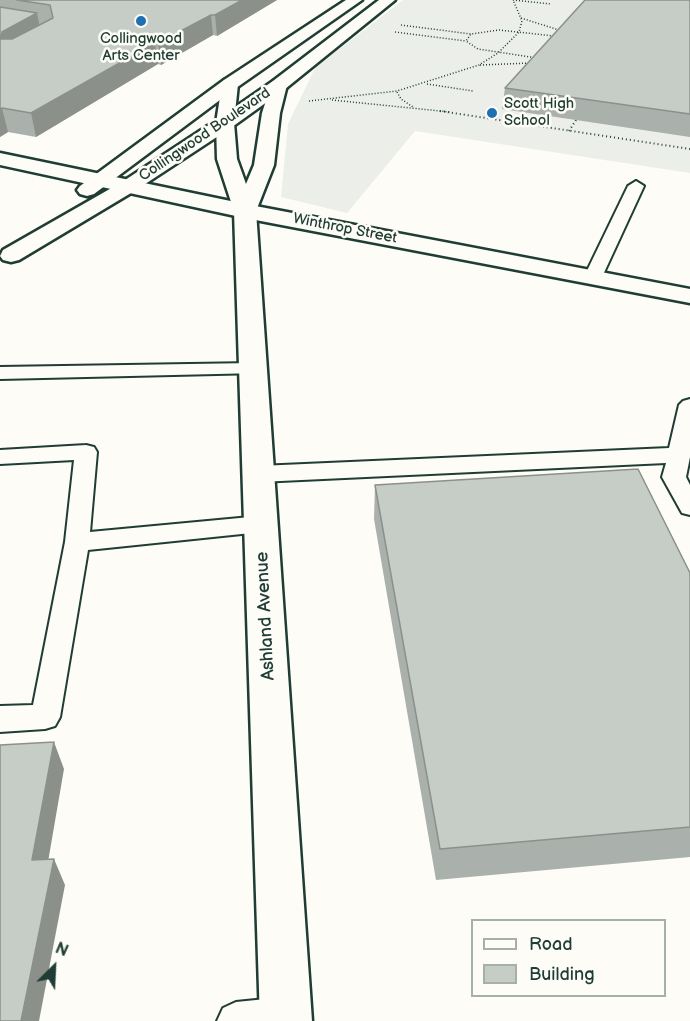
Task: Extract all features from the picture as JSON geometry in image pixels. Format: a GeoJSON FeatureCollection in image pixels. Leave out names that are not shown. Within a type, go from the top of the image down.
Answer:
{"type":"FeatureCollection","features":[{"type":"Feature","properties":{"kind":"street"},"geometry":{"type":"LineString","coordinates":[[355,0],[384,4]]}},
{"type":"Feature","properties":{"kind":"street","name":"Collingwood Boulevard"},"geometry":{"type":"LineString","coordinates":[[5,259],[100,178],[230,84],[355,0]]}},
{"type":"Feature","properties":{"kind":"street","name":"Collingwood Boulevard"},"geometry":{"type":"LineString","coordinates":[[5,259],[129,186],[225,123],[279,85],[384,4]]}},
{"type":"Feature","properties":{"kind":"street","name":"Ashland Avenue"},"geometry":{"type":"LineString","coordinates":[[230,84],[225,123],[227,159],[245,211],[286,1019]]}},
{"type":"Feature","properties":{"kind":"street","name":"Ashland Avenue"},"geometry":{"type":"LineString","coordinates":[[245,211],[264,165],[271,113],[279,85]]}},
{"type":"Feature","properties":{"kind":"street","name":"Winthrop Street"},"geometry":{"type":"LineString","coordinates":[[0,159],[100,178],[245,211],[690,296]]}},
{"type":"Feature","properties":{"kind":"lane"},"geometry":{"type":"LineString","coordinates":[[593,277],[636,186]]}},
{"type":"Feature","properties":{"kind":"lane"},"geometry":{"type":"LineString","coordinates":[[0,373],[254,369]]}},
{"type":"Feature","properties":{"kind":"lane"},"geometry":{"type":"LineString","coordinates":[[690,405],[674,477],[690,507]]}},
{"type":"Feature","properties":{"kind":"lane"},"geometry":{"type":"LineString","coordinates":[[0,457],[86,452],[77,542],[45,717],[0,719]]}},
{"type":"Feature","properties":{"kind":"lane"},"geometry":{"type":"LineString","coordinates":[[259,474],[680,455]]}},
{"type":"Feature","properties":{"kind":"lane"},"geometry":{"type":"LineString","coordinates":[[77,542],[261,524]]}},
{"type":"Feature","properties":{"kind":"lane"},"geometry":{"type":"LineString","coordinates":[[236,1021],[286,1019]]}},
{"type":"Feature","properties":{"kind":"path"},"geometry":{"type":"LineString","coordinates":[[299,102],[397,91],[479,65],[498,53],[519,32],[521,18],[513,0],[551,4]]}},
{"type":"Feature","properties":{"kind":"path"},"geometry":{"type":"LineString","coordinates":[[521,18],[568,33]]}},
{"type":"Feature","properties":{"kind":"path"},"geometry":{"type":"LineString","coordinates":[[395,25],[471,34],[499,30],[553,36]]}},
{"type":"Feature","properties":{"kind":"path"},"geometry":{"type":"LineString","coordinates":[[388,31],[466,41],[478,49],[546,59]]}},
{"type":"Feature","properties":{"kind":"path"},"geometry":{"type":"LineString","coordinates":[[466,41],[471,34]]}},
{"type":"Feature","properties":{"kind":"path"},"geometry":{"type":"LineString","coordinates":[[479,65],[533,63]]}},
{"type":"Feature","properties":{"kind":"path"},"geometry":{"type":"LineString","coordinates":[[424,84],[473,91]]}},
{"type":"Feature","properties":{"kind":"path"},"geometry":{"type":"LineString","coordinates":[[397,91],[401,99],[414,107]]}},
{"type":"Feature","properties":{"kind":"path"},"geometry":{"type":"LineString","coordinates":[[332,100],[414,107],[690,149]]}},
{"type":"Feature","properties":{"kind":"path"},"geometry":{"type":"LineString","coordinates":[[569,132],[576,120]]}},
{"type":"Feature","properties":{"kind":"shaded area","name":"Scott High School"},"geometry":{"type":"Polygon","coordinates":[[[403,0],[690,0],[690,173],[415,131],[347,213],[281,197],[288,124],[315,68],[403,0]]]}},
{"type":"Feature","properties":{"kind":"building"},"geometry":{"type":"Polygon","coordinates":[[[17,0],[242,0],[155,43],[31,113],[0,109],[0,7],[37,13],[2,32],[1,39],[12,39],[53,18],[50,5],[17,0]]]}},
{"type":"Feature","properties":{"kind":"building","name":"Scott High School"},"geometry":{"type":"Polygon","coordinates":[[[585,0],[690,0],[690,114],[505,88],[585,0]]]}},
{"type":"Feature","properties":{"kind":"building"},"geometry":{"type":"Polygon","coordinates":[[[638,469],[690,573],[690,827],[440,849],[375,485],[638,469]]]}},
{"type":"Feature","properties":{"kind":"building"},"geometry":{"type":"Polygon","coordinates":[[[54,742],[32,860],[54,859],[21,1021],[0,1021],[0,745],[54,742]]]}},
{"type":"Feature","properties":{"kind":"place","name":"Collingwood Arts Center"},"geometry":{"type":"Point","coordinates":[141,21]}},
{"type":"Feature","properties":{"kind":"place","name":"Scott High School"},"geometry":{"type":"Point","coordinates":[492,113]}}]}
